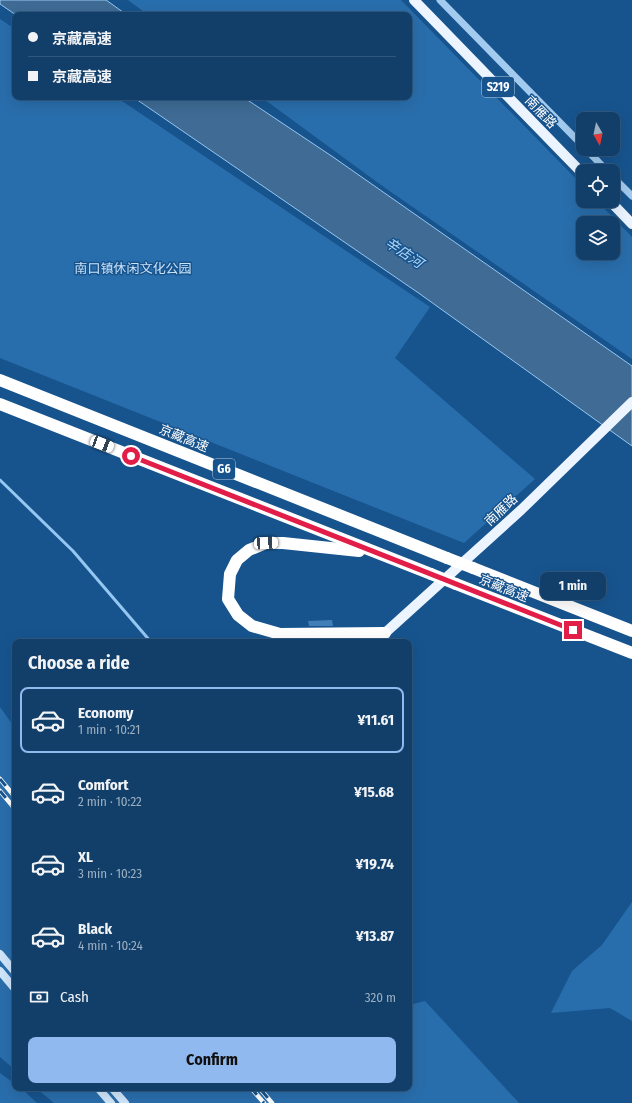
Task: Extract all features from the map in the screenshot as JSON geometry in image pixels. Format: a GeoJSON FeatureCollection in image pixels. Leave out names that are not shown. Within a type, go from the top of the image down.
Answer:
{"type":"FeatureCollection","features":[{"type":"Feature","properties":{"kind":"highway","name":"京藏高速"},"geometry":{"type":"LineString","coordinates":[[0,380],[632,631]]}},
{"type":"Feature","properties":{"kind":"highway","name":"G6"},"geometry":{"type":"LineString","coordinates":[[0,404],[378,553]]}},
{"type":"Feature","properties":{"kind":"highway"},"geometry":{"type":"LineString","coordinates":[[378,553],[282,542],[266,543],[249,550],[237,560],[230,574],[228,599],[238,615],[252,626],[280,634],[321,632],[385,633]]}},
{"type":"Feature","properties":{"kind":"highway","name":"京藏高速"},"geometry":{"type":"LineString","coordinates":[[378,553],[632,653]]}},
{"type":"Feature","properties":{"kind":"main road","name":"南雁路"},"geometry":{"type":"LineString","coordinates":[[414,0],[576,167]]}},
{"type":"Feature","properties":{"kind":"main road"},"geometry":{"type":"LineString","coordinates":[[617,208],[632,224]]}},
{"type":"Feature","properties":{"kind":"main road","name":"南雁路"},"geometry":{"type":"LineString","coordinates":[[385,633],[598,437],[632,402]]}},
{"type":"Feature","properties":{"kind":"main road"},"geometry":{"type":"LineString","coordinates":[[0,954],[12,968]]}},
{"type":"Feature","properties":{"kind":"main road"},"geometry":{"type":"LineString","coordinates":[[0,971],[12,985]]}},
{"type":"Feature","properties":{"kind":"main road"},"geometry":{"type":"LineString","coordinates":[[101,1091],[111,1103]]}},
{"type":"Feature","properties":{"kind":"main road"},"geometry":{"type":"LineString","coordinates":[[115,1091],[125,1103]]}},
{"type":"Feature","properties":{"kind":"street"},"geometry":{"type":"LineString","coordinates":[[440,0],[576,139]]}},
{"type":"Feature","properties":{"kind":"street"},"geometry":{"type":"LineString","coordinates":[[593,156],[600,164]]}},
{"type":"Feature","properties":{"kind":"street"},"geometry":{"type":"LineString","coordinates":[[620,184],[632,196]]}},
{"type":"Feature","properties":{"kind":"street"},"geometry":{"type":"LineString","coordinates":[[378,639],[385,633]]}},
{"type":"Feature","properties":{"kind":"green space"},"geometry":{"type":"Polygon","coordinates":[[[128,0],[401,0],[576,179],[576,208],[604,208],[612,216],[576,216],[576,260],[620,260],[620,225],[632,237],[632,359],[381,185],[265,100],[412,100],[412,12],[144,12],[128,0]]]}},
{"type":"Feature","properties":{"kind":"green space","name":"南口镇休闲文化公园"},"geometry":{"type":"Polygon","coordinates":[[[0,19],[12,27],[12,100],[120,100],[430,307],[395,358],[535,479],[464,543],[0,358],[0,19]]]}},
{"type":"Feature","properties":{"kind":"green space"},"geometry":{"type":"Polygon","coordinates":[[[0,707],[12,724],[12,1067],[0,1057],[0,707]]]}},
{"type":"Feature","properties":{"kind":"green space"},"geometry":{"type":"Polygon","coordinates":[[[632,902],[632,1021],[610,1008],[551,1013],[572,971],[602,945],[632,902]]]}},
{"type":"Feature","properties":{"kind":"green space"},"geometry":{"type":"Polygon","coordinates":[[[425,1001],[519,1103],[54,1103],[40,1091],[412,1091],[412,1004],[425,1001]]]}},
{"type":"Feature","properties":{"kind":"green space"},"geometry":{"type":"Polygon","coordinates":[[[0,1073],[12,1082],[12,1091],[24,1091],[37,1103],[0,1103],[0,1073]]]}},
{"type":"Feature","properties":{"kind":"water"},"geometry":{"type":"Polygon","coordinates":[[[0,0],[106,0],[123,12],[12,12],[0,4],[0,0]]]}},
{"type":"Feature","properties":{"kind":"water","name":"辛店河"},"geometry":{"type":"Polygon","coordinates":[[[137,100],[248,100],[333,157],[632,366],[632,446],[420,294],[137,100]]]}},
{"type":"Feature","properties":{"kind":"building"},"geometry":{"type":"Polygon","coordinates":[[[332,620],[333,626],[309,626],[308,621],[332,620]]]}},
{"type":"Feature","properties":{"kind":"waterway"},"geometry":{"type":"LineString","coordinates":[[0,480],[73,551],[148,639]]}},
{"type":"Feature","properties":{"kind":"railway"},"geometry":{"type":"LineString","coordinates":[[0,779],[12,793]]}},
{"type":"Feature","properties":{"kind":"railway"},"geometry":{"type":"LineString","coordinates":[[0,791],[12,805]]}},
{"type":"Feature","properties":{"kind":"railway"},"geometry":{"type":"LineString","coordinates":[[254,1091],[264,1103]]}},
{"type":"Feature","properties":{"kind":"railway"},"geometry":{"type":"LineString","coordinates":[[262,1091],[272,1103]]}},
{"type":"Feature","properties":{"kind":"route"},"geometry":{"type":"LineString","coordinates":[[131,456],[573,630]]}}]}
